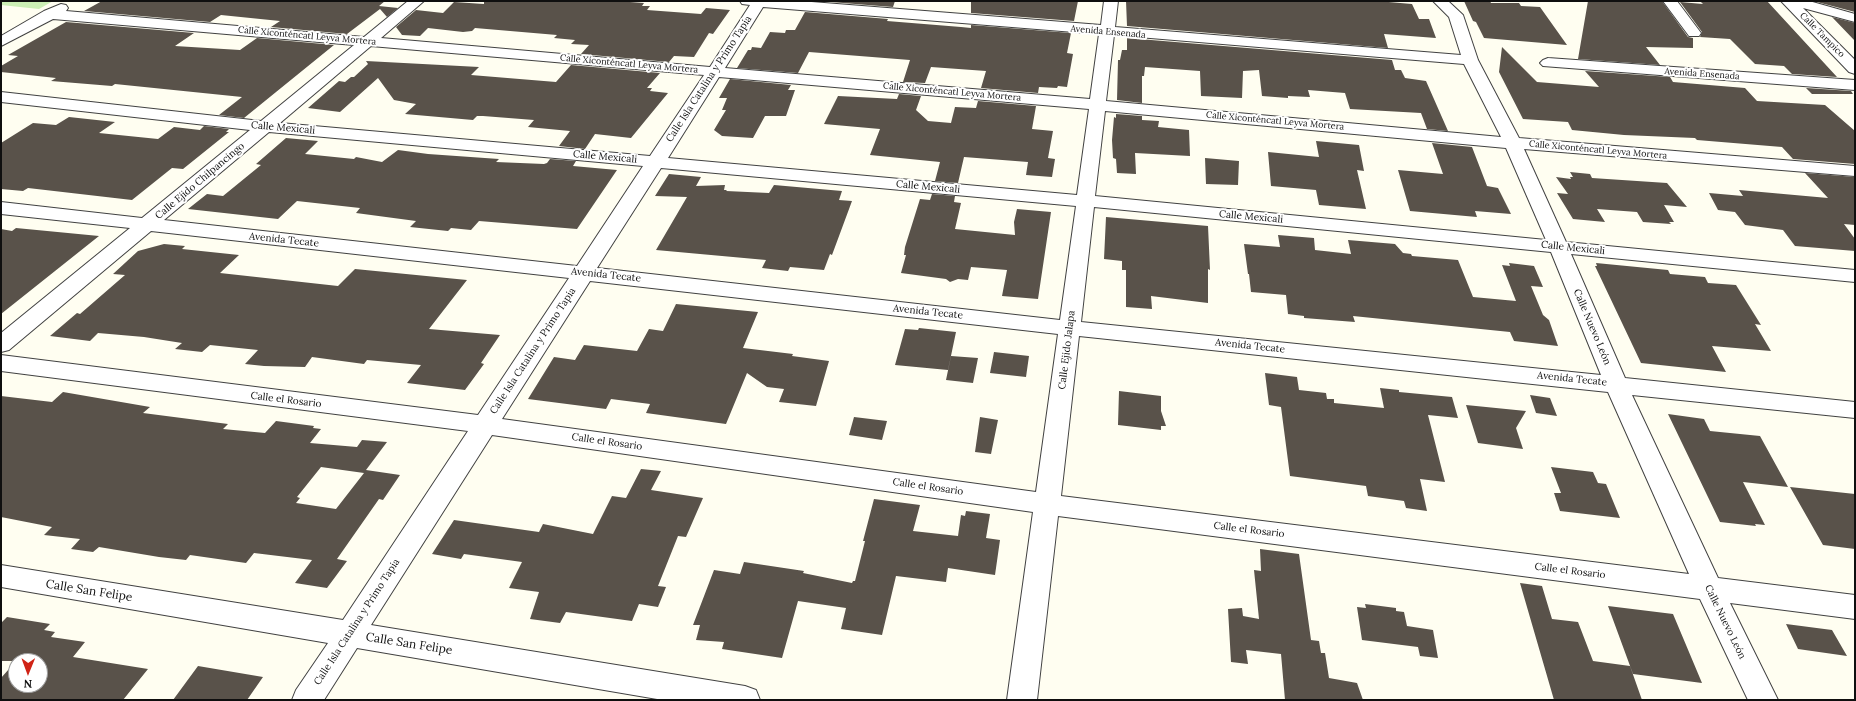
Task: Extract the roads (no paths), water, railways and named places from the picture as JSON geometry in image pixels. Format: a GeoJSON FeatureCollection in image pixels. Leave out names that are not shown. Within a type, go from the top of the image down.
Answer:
{"type":"FeatureCollection","features":[{"type":"Feature","properties":{"kind":"street"},"geometry":{"type":"LineString","coordinates":[[1,42],[73,1]]}},
{"type":"Feature","properties":{"kind":"street","name":"Calle Ejido Chilpancingo"},"geometry":{"type":"LineString","coordinates":[[1,345],[417,1]]}},
{"type":"Feature","properties":{"kind":"street","name":"Avenida Ensenada"},"geometry":{"type":"LineString","coordinates":[[755,1],[1108,32],[1470,60]]}},
{"type":"Feature","properties":{"kind":"street","name":"Calle Isla Catalina y Primo Tapia"},"geometry":{"type":"LineString","coordinates":[[307,700],[714,72],[755,1]]}},
{"type":"Feature","properties":{"kind":"street","name":"Calle Ejido Jalapa"},"geometry":{"type":"LineString","coordinates":[[1022,700],[1111,1]]}},
{"type":"Feature","properties":{"kind":"street","name":"Calle Nuevo León"},"geometry":{"type":"LineString","coordinates":[[1440,1],[1456,15],[1470,60],[1513,143],[1616,384],[1709,589],[1763,700]]}},
{"type":"Feature","properties":{"kind":"street"},"geometry":{"type":"LineString","coordinates":[[1670,1],[1694,33]]}},
{"type":"Feature","properties":{"kind":"street","name":"Calle Tampico"},"geometry":{"type":"LineString","coordinates":[[1788,1],[1855,69]]}},
{"type":"Feature","properties":{"kind":"street"},"geometry":{"type":"LineString","coordinates":[[1793,1],[1855,18]]}},
{"type":"Feature","properties":{"kind":"street","name":"Calle Xiconténcatl Leyva Mortera"},"geometry":{"type":"LineString","coordinates":[[49,14],[1098,105],[1513,143],[1855,171]]}},
{"type":"Feature","properties":{"kind":"street","name":"Avenida Ensenada"},"geometry":{"type":"LineString","coordinates":[[1548,62],[1855,85]]}},
{"type":"Feature","properties":{"kind":"street","name":"Calle Mexicali"},"geometry":{"type":"LineString","coordinates":[[1,97],[265,127],[1086,201],[1855,276]]}},
{"type":"Feature","properties":{"kind":"street","name":"Avenida Tecate"},"geometry":{"type":"LineString","coordinates":[[1,208],[1070,328],[1855,410]]}},
{"type":"Feature","properties":{"kind":"street","name":"Calle el Rosario"},"geometry":{"type":"LineString","coordinates":[[1,363],[485,425],[1047,504],[1855,607]]}},
{"type":"Feature","properties":{"kind":"street","name":"Calle San Felipe"},"geometry":{"type":"LineString","coordinates":[[1,576],[745,700]]}}]}
